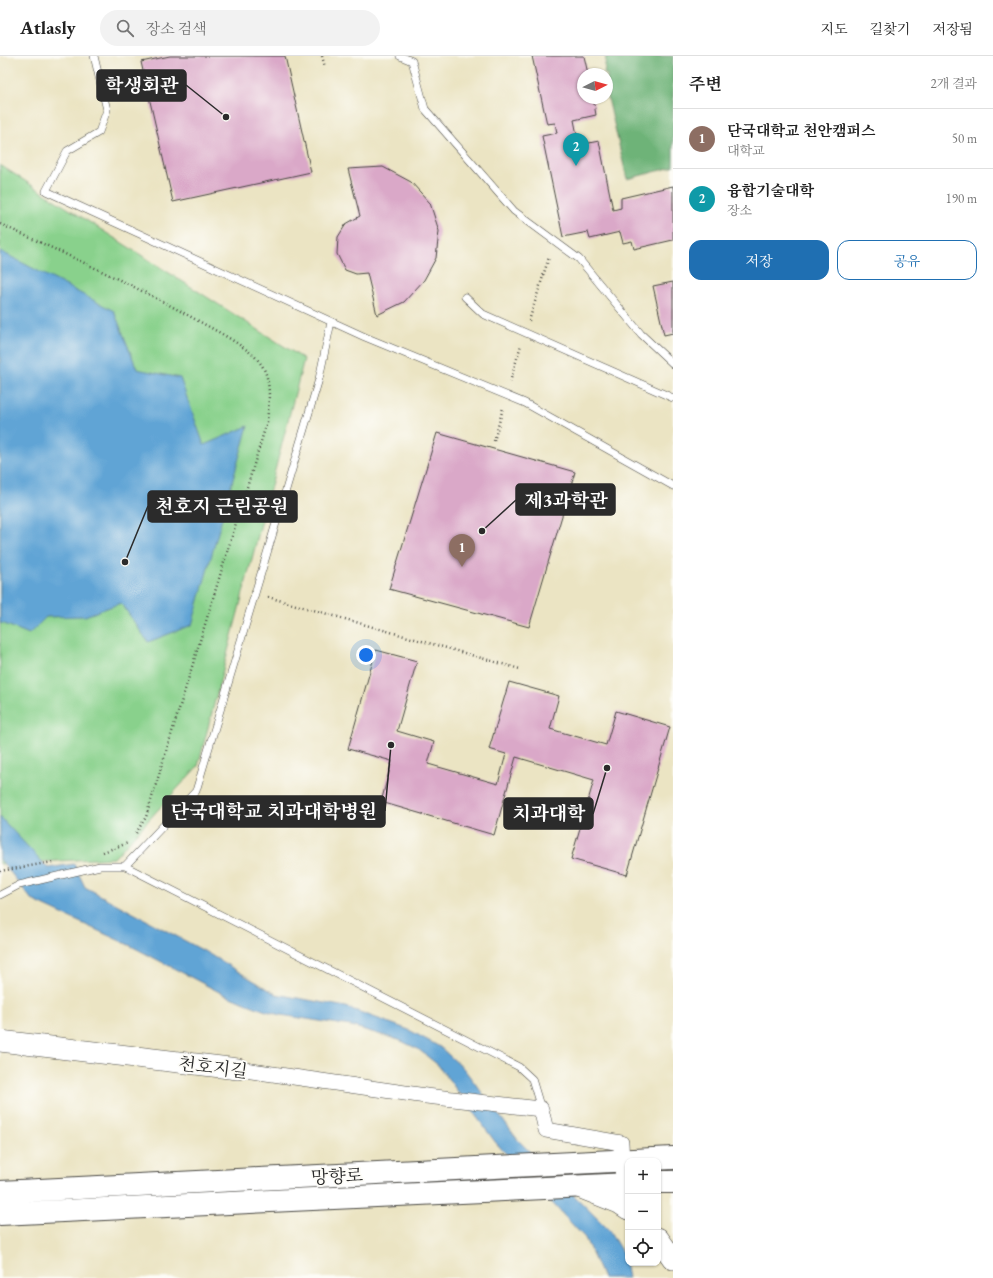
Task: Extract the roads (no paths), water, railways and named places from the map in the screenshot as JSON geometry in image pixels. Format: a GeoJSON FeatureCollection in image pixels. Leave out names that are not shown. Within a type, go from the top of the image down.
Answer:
{"type":"FeatureCollection","features":[{"type":"Feature","properties":{"kind":"main road","name":"망향로"},"geometry":{"type":"LineString","coordinates":[[0,1192],[673,1158]]}},
{"type":"Feature","properties":{"kind":"main road"},"geometry":{"type":"LineString","coordinates":[[661,1182],[673,1182]]}},
{"type":"Feature","properties":{"kind":"main road","name":"망향로"},"geometry":{"type":"LineString","coordinates":[[0,1214],[506,1190],[588,1189],[625,1184]]}},
{"type":"Feature","properties":{"kind":"street","name":"천호지길"},"geometry":{"type":"LineString","coordinates":[[0,1041],[238,1070],[426,1096],[541,1109]]}},
{"type":"Feature","properties":{"kind":"street"},"geometry":{"type":"LineString","coordinates":[[541,1109],[546,1130],[621,1143],[625,1178]]}},
{"type":"Feature","properties":{"kind":"street"},"geometry":{"type":"LineString","coordinates":[[588,1189],[625,1207]]}},
{"type":"Feature","properties":{"kind":"street"},"geometry":{"type":"LineString","coordinates":[[661,1242],[673,1259]]}},
{"type":"Feature","properties":{"kind":"lane"},"geometry":{"type":"LineString","coordinates":[[94,56],[107,110],[100,132],[67,151],[46,191],[331,322],[525,403],[673,486]]}},
{"type":"Feature","properties":{"kind":"lane"},"geometry":{"type":"LineString","coordinates":[[400,56],[412,61],[425,109],[514,211],[579,259],[641,334],[673,364]]}},
{"type":"Feature","properties":{"kind":"lane"},"geometry":{"type":"LineString","coordinates":[[465,297],[483,314],[673,398]]}},
{"type":"Feature","properties":{"kind":"lane"},"geometry":{"type":"LineString","coordinates":[[125,866],[196,791],[319,379],[331,322]]}},
{"type":"Feature","properties":{"kind":"lane"},"geometry":{"type":"LineString","coordinates":[[0,894],[19,885],[100,866],[125,866],[519,1066],[532,1078],[541,1109]]}},
{"type":"Feature","properties":{"kind":"water"},"geometry":{"type":"Polygon","coordinates":[[[0,251],[114,311],[137,369],[180,378],[204,445],[248,426],[192,625],[148,642],[121,603],[85,616],[46,617],[29,634],[2,623],[0,624],[0,251]]]}},
{"type":"Feature","properties":{"kind":"water"},"geometry":{"type":"Polygon","coordinates":[[[0,817],[48,868],[74,864],[85,887],[204,951],[276,994],[346,1007],[409,1030],[440,1047],[464,1069],[518,1140],[609,1230],[624,1256],[628,1278],[603,1278],[585,1238],[496,1143],[438,1065],[418,1049],[399,1040],[351,1026],[281,1015],[263,1010],[225,995],[131,946],[32,900],[0,859],[0,817]]]}},
{"type":"Feature","properties":{"kind":"place","name":"학생회관"},"geometry":{"type":"Point","coordinates":[226,117]}},
{"type":"Feature","properties":{"kind":"place","name":"융합기술대학"},"geometry":{"type":"Point","coordinates":[576,166]}},
{"type":"Feature","properties":{"kind":"place","name":"제3과학관"},"geometry":{"type":"Point","coordinates":[482,531]}},
{"type":"Feature","properties":{"kind":"place","name":"천호지 근린공원"},"geometry":{"type":"Point","coordinates":[125,562]}},
{"type":"Feature","properties":{"kind":"place","name":"단국대학교 천안캠퍼스"},"geometry":{"type":"Point","coordinates":[462,567]}},
{"type":"Feature","properties":{"kind":"place","name":"단국대학교 치과대학병원"},"geometry":{"type":"Point","coordinates":[391,745]}},
{"type":"Feature","properties":{"kind":"place","name":"치과대학"},"geometry":{"type":"Point","coordinates":[607,768]}}]}
